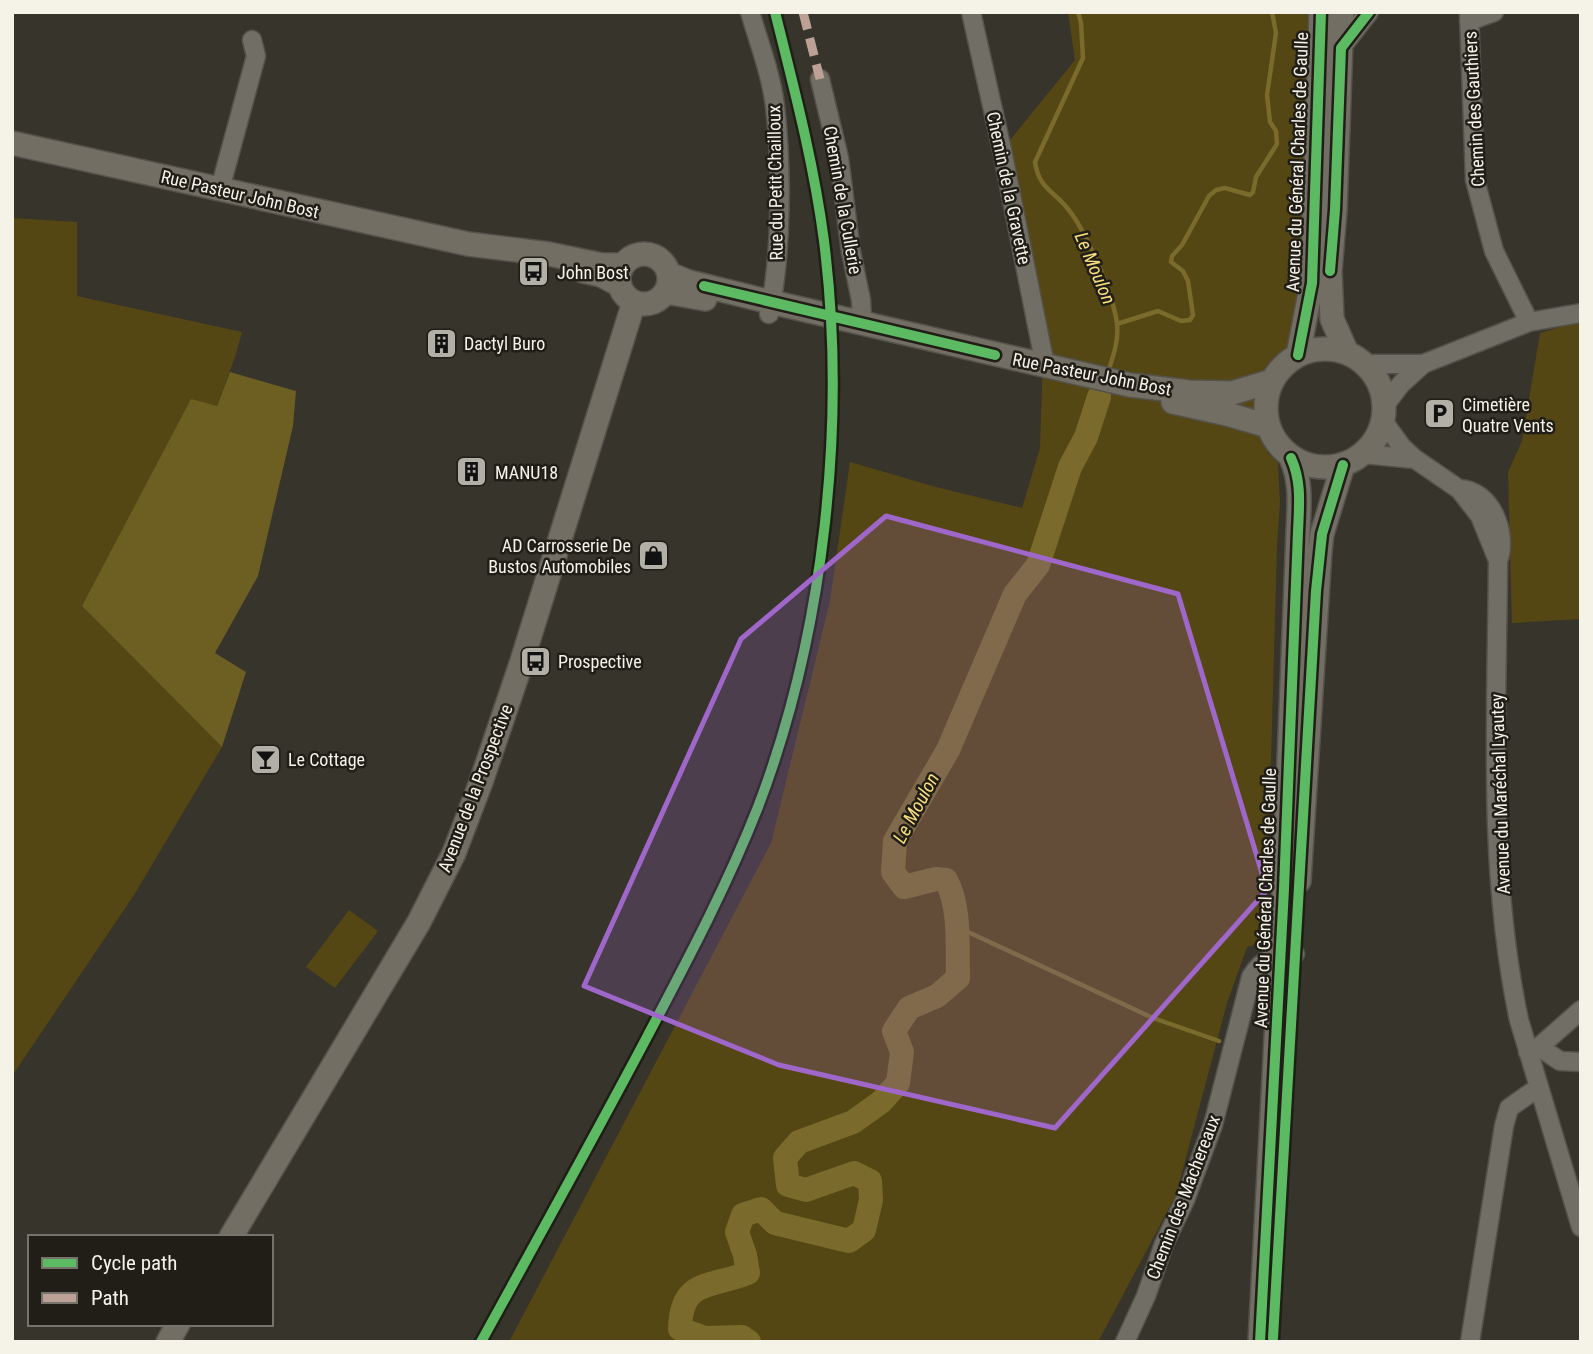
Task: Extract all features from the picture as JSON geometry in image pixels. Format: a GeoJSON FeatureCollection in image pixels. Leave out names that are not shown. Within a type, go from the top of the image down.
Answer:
{"type":"FeatureCollection","features":[{"type":"Feature","properties":{"kind":"main road","name":"Avenue du Général Charles de Gaulle"},"geometry":{"type":"LineString","coordinates":[[1298,355],[1312,283],[1321,12]]}},
{"type":"Feature","properties":{"kind":"main road","name":"Avenue du Général Charles de Gaulle"},"geometry":{"type":"LineString","coordinates":[[1260,1342],[1287,955],[1322,534],[1353,460],[1372,445],[1384,413],[1382,390],[1375,375],[1356,358],[1332,320],[1330,271],[1335,210],[1342,12]]}},
{"type":"Feature","properties":{"kind":"main road","name":"Rue Pasteur John Bost"},"geometry":{"type":"LineString","coordinates":[[12,142],[468,244],[527,260],[601,275],[626,284]]}},
{"type":"Feature","properties":{"kind":"main road"},"geometry":{"type":"LineString","coordinates":[[637,255],[653,255],[660,260],[667,283],[655,302],[649,304],[626,284],[637,255]]}},
{"type":"Feature","properties":{"kind":"main road","name":"Rue Pasteur John Bost"},"geometry":{"type":"LineString","coordinates":[[667,283],[1130,389],[1268,426]]}},
{"type":"Feature","properties":{"kind":"main road","name":"Avenue de la Prospective"},"geometry":{"type":"LineString","coordinates":[[231,1235],[419,922],[454,853],[521,664],[626,284]]}},
{"type":"Feature","properties":{"kind":"main road","name":"Rue Pasteur John Bost"},"geometry":{"type":"LineString","coordinates":[[770,308],[862,322],[1042,365],[1085,380]]}},
{"type":"Feature","properties":{"kind":"main road"},"geometry":{"type":"LineString","coordinates":[[1268,426],[1266,395],[1283,366],[1298,355],[1314,349],[1331,349],[1356,358]]}},
{"type":"Feature","properties":{"kind":"main road","name":"Rue Pasteur John Bost"},"geometry":{"type":"LineString","coordinates":[[1130,389],[1232,393],[1272,381]]}},
{"type":"Feature","properties":{"kind":"main road","name":"Avenue du Général Charles de Gaulle"},"geometry":{"type":"LineString","coordinates":[[1268,426],[1274,440],[1291,458],[1298,473],[1300,488],[1287,955],[1272,1342]]}},
{"type":"Feature","properties":{"kind":"main road"},"geometry":{"type":"LineString","coordinates":[[1291,458],[1316,467],[1330,468],[1353,460]]}},
{"type":"Feature","properties":{"kind":"main road"},"geometry":{"type":"LineString","coordinates":[[167,1342],[177,1326]]}},
{"type":"Feature","properties":{"kind":"street","name":"Rue du Petit Chailloux"},"geometry":{"type":"LineString","coordinates":[[750,12],[775,103],[778,144],[777,271],[770,308]]}},
{"type":"Feature","properties":{"kind":"street","name":"Chemin de la Gravette"},"geometry":{"type":"LineString","coordinates":[[971,12],[1002,150],[1043,355],[1042,365]]}},
{"type":"Feature","properties":{"kind":"street"},"geometry":{"type":"LineString","coordinates":[[1341,48],[1369,12]]}},
{"type":"Feature","properties":{"kind":"street"},"geometry":{"type":"LineString","coordinates":[[1469,16],[1494,12]]}},
{"type":"Feature","properties":{"kind":"street","name":"Chemin des Gauthiers"},"geometry":{"type":"LineString","coordinates":[[1469,16],[1475,180],[1494,251],[1529,322]]}},
{"type":"Feature","properties":{"kind":"street"},"geometry":{"type":"LineString","coordinates":[[220,189],[256,56],[253,40]]}},
{"type":"Feature","properties":{"kind":"street","name":"Chemin de la Cullerie"},"geometry":{"type":"LineString","coordinates":[[820,79],[839,158],[862,322]]}},
{"type":"Feature","properties":{"kind":"street"},"geometry":{"type":"LineString","coordinates":[[1384,413],[1401,384],[1423,364],[1529,322],[1581,313]]}},
{"type":"Feature","properties":{"kind":"street"},"geometry":{"type":"LineString","coordinates":[[1356,358],[1423,364]]}},
{"type":"Feature","properties":{"kind":"street","name":"Avenue du Maréchal Lyautey"},"geometry":{"type":"LineString","coordinates":[[1384,413],[1402,447],[1415,459],[1486,509],[1492,504],[1501,536],[1502,549],[1498,561],[1497,839],[1513,989],[1533,1049],[1539,1087],[1581,1227]]}},
{"type":"Feature","properties":{"kind":"street","name":"Avenue du Maréchal Lyautey"},"geometry":{"type":"LineString","coordinates":[[1353,460],[1415,459]]}},
{"type":"Feature","properties":{"kind":"street","name":"Avenue du Maréchal Lyautey"},"geometry":{"type":"LineString","coordinates":[[1459,489],[1480,516],[1498,561]]}},
{"type":"Feature","properties":{"kind":"street","name":"Chemin des Machereaux"},"geometry":{"type":"LineString","coordinates":[[1125,1342],[1146,1296],[1164,1244],[1185,1200],[1213,1125],[1251,977],[1258,965],[1266,960],[1287,955]]}},
{"type":"Feature","properties":{"kind":"street"},"geometry":{"type":"LineString","coordinates":[[1581,1010],[1533,1049],[1560,1061],[1581,1062]]}},
{"type":"Feature","properties":{"kind":"street"},"geometry":{"type":"LineString","coordinates":[[1470,1342],[1504,1126],[1509,1108],[1539,1087]]}},
{"type":"Feature","properties":{"kind":"highlighted area"},"geometry":{"type":"Polygon","coordinates":[[[886,516],[1178,594],[1267,890],[1055,1128],[779,1065],[584,986],[741,639],[886,516]]]}},
{"type":"Feature","properties":{"kind":"shaded area"},"geometry":{"type":"Polygon","coordinates":[[[1068,12],[1321,12],[1298,355],[1278,368],[1267,395],[1265,411],[1274,440],[1267,452],[1278,463],[1280,504],[1266,941],[1247,947],[1227,1003],[1176,1195],[1098,1342],[509,1342],[771,843],[830,601],[850,462],[1022,508],[1040,448],[1043,355],[1002,150],[1075,60],[1068,12]]]}},
{"type":"Feature","properties":{"kind":"shaded area"},"geometry":{"type":"Polygon","coordinates":[[[12,218],[77,222],[77,296],[242,332],[217,406],[82,606],[222,747],[134,895],[12,1076],[12,218]]]}},
{"type":"Feature","properties":{"kind":"shaded area"},"geometry":{"type":"Polygon","coordinates":[[[1581,321],[1581,619],[1512,623],[1508,472],[1522,441],[1540,333],[1581,321]]]}},
{"type":"Feature","properties":{"kind":"shaded area"},"geometry":{"type":"Polygon","coordinates":[[[230,372],[296,391],[293,426],[258,576],[215,653],[246,672],[222,747],[82,606],[191,399],[217,406],[230,372]]]}},
{"type":"Feature","properties":{"kind":"shaded area"},"geometry":{"type":"Polygon","coordinates":[[[349,910],[378,931],[335,988],[306,967],[349,910]]]}},
{"type":"Feature","properties":{"kind":"waterway","name":"Le Moulon"},"geometry":{"type":"LineString","coordinates":[[1078,12],[1083,58],[1035,162],[1043,184],[1068,209],[1083,232],[1111,297],[1117,330],[1108,372]]}},
{"type":"Feature","properties":{"kind":"waterway"},"geometry":{"type":"LineString","coordinates":[[1117,324],[1158,311],[1181,321],[1190,320],[1193,315],[1188,281],[1183,271],[1171,262],[1172,256],[1182,245],[1209,196],[1216,190],[1225,188],[1250,195],[1253,192],[1256,177],[1277,144],[1276,131],[1270,122],[1267,95],[1276,33],[1272,12]]}},
{"type":"Feature","properties":{"kind":"waterway","name":"Le Moulon"},"geometry":{"type":"LineString","coordinates":[[1099,397],[1103,386]]}},
{"type":"Feature","properties":{"kind":"waterway","name":"Le Moulon"},"geometry":{"type":"LineString","coordinates":[[749,1342],[742,1337],[705,1338],[680,1329],[686,1301],[692,1293],[701,1288],[748,1273],[737,1232],[743,1215],[761,1209],[775,1223],[849,1241],[864,1230],[871,1200],[870,1181],[854,1173],[806,1190],[788,1185],[785,1158],[799,1142],[853,1122],[881,1102],[898,1083],[902,1052],[894,1031],[909,1008],[937,996],[958,978],[956,915],[946,880],[936,879],[904,887],[893,872],[895,841],[948,750],[1015,594],[1038,565],[1070,467],[1086,437],[1099,397]]}},
{"type":"Feature","properties":{"kind":"waterway"},"geometry":{"type":"LineString","coordinates":[[957,930],[966,931],[1153,1018],[1219,1041]]}},
{"type":"Feature","properties":{"kind":"marked path"},"geometry":{"type":"LineString","coordinates":[[803,12],[820,79]]}},
{"type":"Feature","properties":{"kind":"cycle path"},"geometry":{"type":"LineString","coordinates":[[481,1342],[627,1075],[720,894],[758,807],[781,741],[799,671],[814,600],[824,528],[831,455],[833,382],[824,241],[815,183],[775,12]]}},
{"type":"Feature","properties":{"kind":"cycle path"},"geometry":{"type":"LineString","coordinates":[[1298,355],[1312,283],[1321,12]]}},
{"type":"Feature","properties":{"kind":"cycle path"},"geometry":{"type":"LineString","coordinates":[[1330,271],[1341,48],[1369,12]]}},
{"type":"Feature","properties":{"kind":"cycle path"},"geometry":{"type":"LineString","coordinates":[[704,286],[995,355]]}},
{"type":"Feature","properties":{"kind":"cycle path"},"geometry":{"type":"LineString","coordinates":[[1260,1342],[1284,889],[1299,513],[1298,485],[1291,458]]}},
{"type":"Feature","properties":{"kind":"cycle path"},"geometry":{"type":"LineString","coordinates":[[1273,1338],[1316,591],[1322,534],[1343,465]]}},
{"type":"Feature","properties":{"kind":"place","name":"John Bost"},"geometry":{"type":"Point","coordinates":[534,272]}},
{"type":"Feature","properties":{"kind":"place","name":"Dactyl Buro"},"geometry":{"type":"Point","coordinates":[441,343]}},
{"type":"Feature","properties":{"kind":"place","name":"Cimetière Quatre Vents"},"geometry":{"type":"Point","coordinates":[1439,414]}},
{"type":"Feature","properties":{"kind":"place","name":"MANU18"},"geometry":{"type":"Point","coordinates":[472,472]}},
{"type":"Feature","properties":{"kind":"place","name":"AD Carrosserie De Bustos Automobiles"},"geometry":{"type":"Point","coordinates":[654,555]}},
{"type":"Feature","properties":{"kind":"place","name":"Prospective"},"geometry":{"type":"Point","coordinates":[535,661]}},
{"type":"Feature","properties":{"kind":"place","name":"Le Cottage"},"geometry":{"type":"Point","coordinates":[265,759]}}]}
